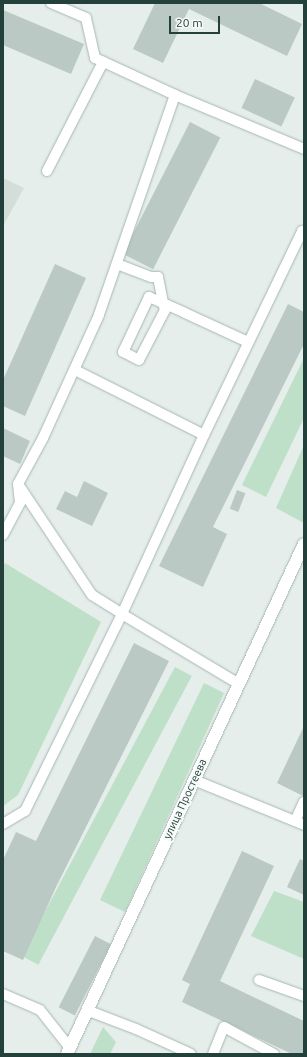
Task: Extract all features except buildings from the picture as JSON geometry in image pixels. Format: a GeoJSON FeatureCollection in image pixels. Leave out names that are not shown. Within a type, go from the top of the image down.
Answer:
{"type":"FeatureCollection","features":[{"type":"Feature","properties":{"kind":"street","name":"улица Простеева"},"geometry":{"type":"LineString","coordinates":[[69,1051],[89,1011],[194,780],[304,544]]}},
{"type":"Feature","properties":{"kind":"lane"},"geometry":{"type":"LineString","coordinates":[[51,3],[86,18],[95,58],[175,95],[304,149]]}},
{"type":"Feature","properties":{"kind":"lane"},"geometry":{"type":"LineString","coordinates":[[47,171],[103,62]]}},
{"type":"Feature","properties":{"kind":"lane"},"geometry":{"type":"LineString","coordinates":[[3,535],[20,503],[18,484],[43,438],[99,315],[175,95]]}},
{"type":"Feature","properties":{"kind":"lane"},"geometry":{"type":"LineString","coordinates":[[3,824],[25,811],[122,614],[204,435],[303,230]]}},
{"type":"Feature","properties":{"kind":"lane"},"geometry":{"type":"LineString","coordinates":[[117,264],[151,277],[158,277],[164,303],[165,310],[139,360],[123,352],[149,297],[164,303],[248,342]]}},
{"type":"Feature","properties":{"kind":"lane"},"geometry":{"type":"LineString","coordinates":[[75,370],[204,435]]}},
{"type":"Feature","properties":{"kind":"lane"},"geometry":{"type":"LineString","coordinates":[[18,484],[92,595],[239,684]]}},
{"type":"Feature","properties":{"kind":"lane"},"geometry":{"type":"LineString","coordinates":[[194,780],[300,823],[304,802]]}},
{"type":"Feature","properties":{"kind":"lane"},"geometry":{"type":"LineString","coordinates":[[259,980],[304,996]]}},
{"type":"Feature","properties":{"kind":"lane"},"geometry":{"type":"LineString","coordinates":[[3,994],[40,1010],[69,1051]]}},
{"type":"Feature","properties":{"kind":"lane"},"geometry":{"type":"LineString","coordinates":[[89,1011],[136,1029],[191,1054]]}},
{"type":"Feature","properties":{"kind":"lane"},"geometry":{"type":"LineString","coordinates":[[213,1054],[224,1027],[274,1054]]}},
{"type":"Feature","properties":{"kind":"shaded area"},"geometry":{"type":"Polygon","coordinates":[[[3,178],[24,188],[3,226],[3,178]]]}},
{"type":"Feature","properties":{"kind":"green space"},"geometry":{"type":"Polygon","coordinates":[[[304,358],[304,418],[266,497],[242,485],[304,358]]]}},
{"type":"Feature","properties":{"kind":"green space"},"geometry":{"type":"Polygon","coordinates":[[[304,445],[304,523],[276,508],[304,445]]]}},
{"type":"Feature","properties":{"kind":"green space"},"geometry":{"type":"Polygon","coordinates":[[[5,563],[101,622],[18,795],[3,806],[3,568],[5,563]]]}},
{"type":"Feature","properties":{"kind":"green space"},"geometry":{"type":"Polygon","coordinates":[[[175,667],[192,676],[38,965],[21,956],[175,667]]]}},
{"type":"Feature","properties":{"kind":"green space"},"geometry":{"type":"Polygon","coordinates":[[[204,683],[224,693],[125,912],[100,900],[204,683]]]}},
{"type":"Feature","properties":{"kind":"green space"},"geometry":{"type":"Polygon","coordinates":[[[274,891],[304,902],[304,959],[251,936],[274,891]]]}},
{"type":"Feature","properties":{"kind":"green space"},"geometry":{"type":"Polygon","coordinates":[[[103,1027],[116,1042],[110,1054],[90,1054],[103,1027]]]}}]}
